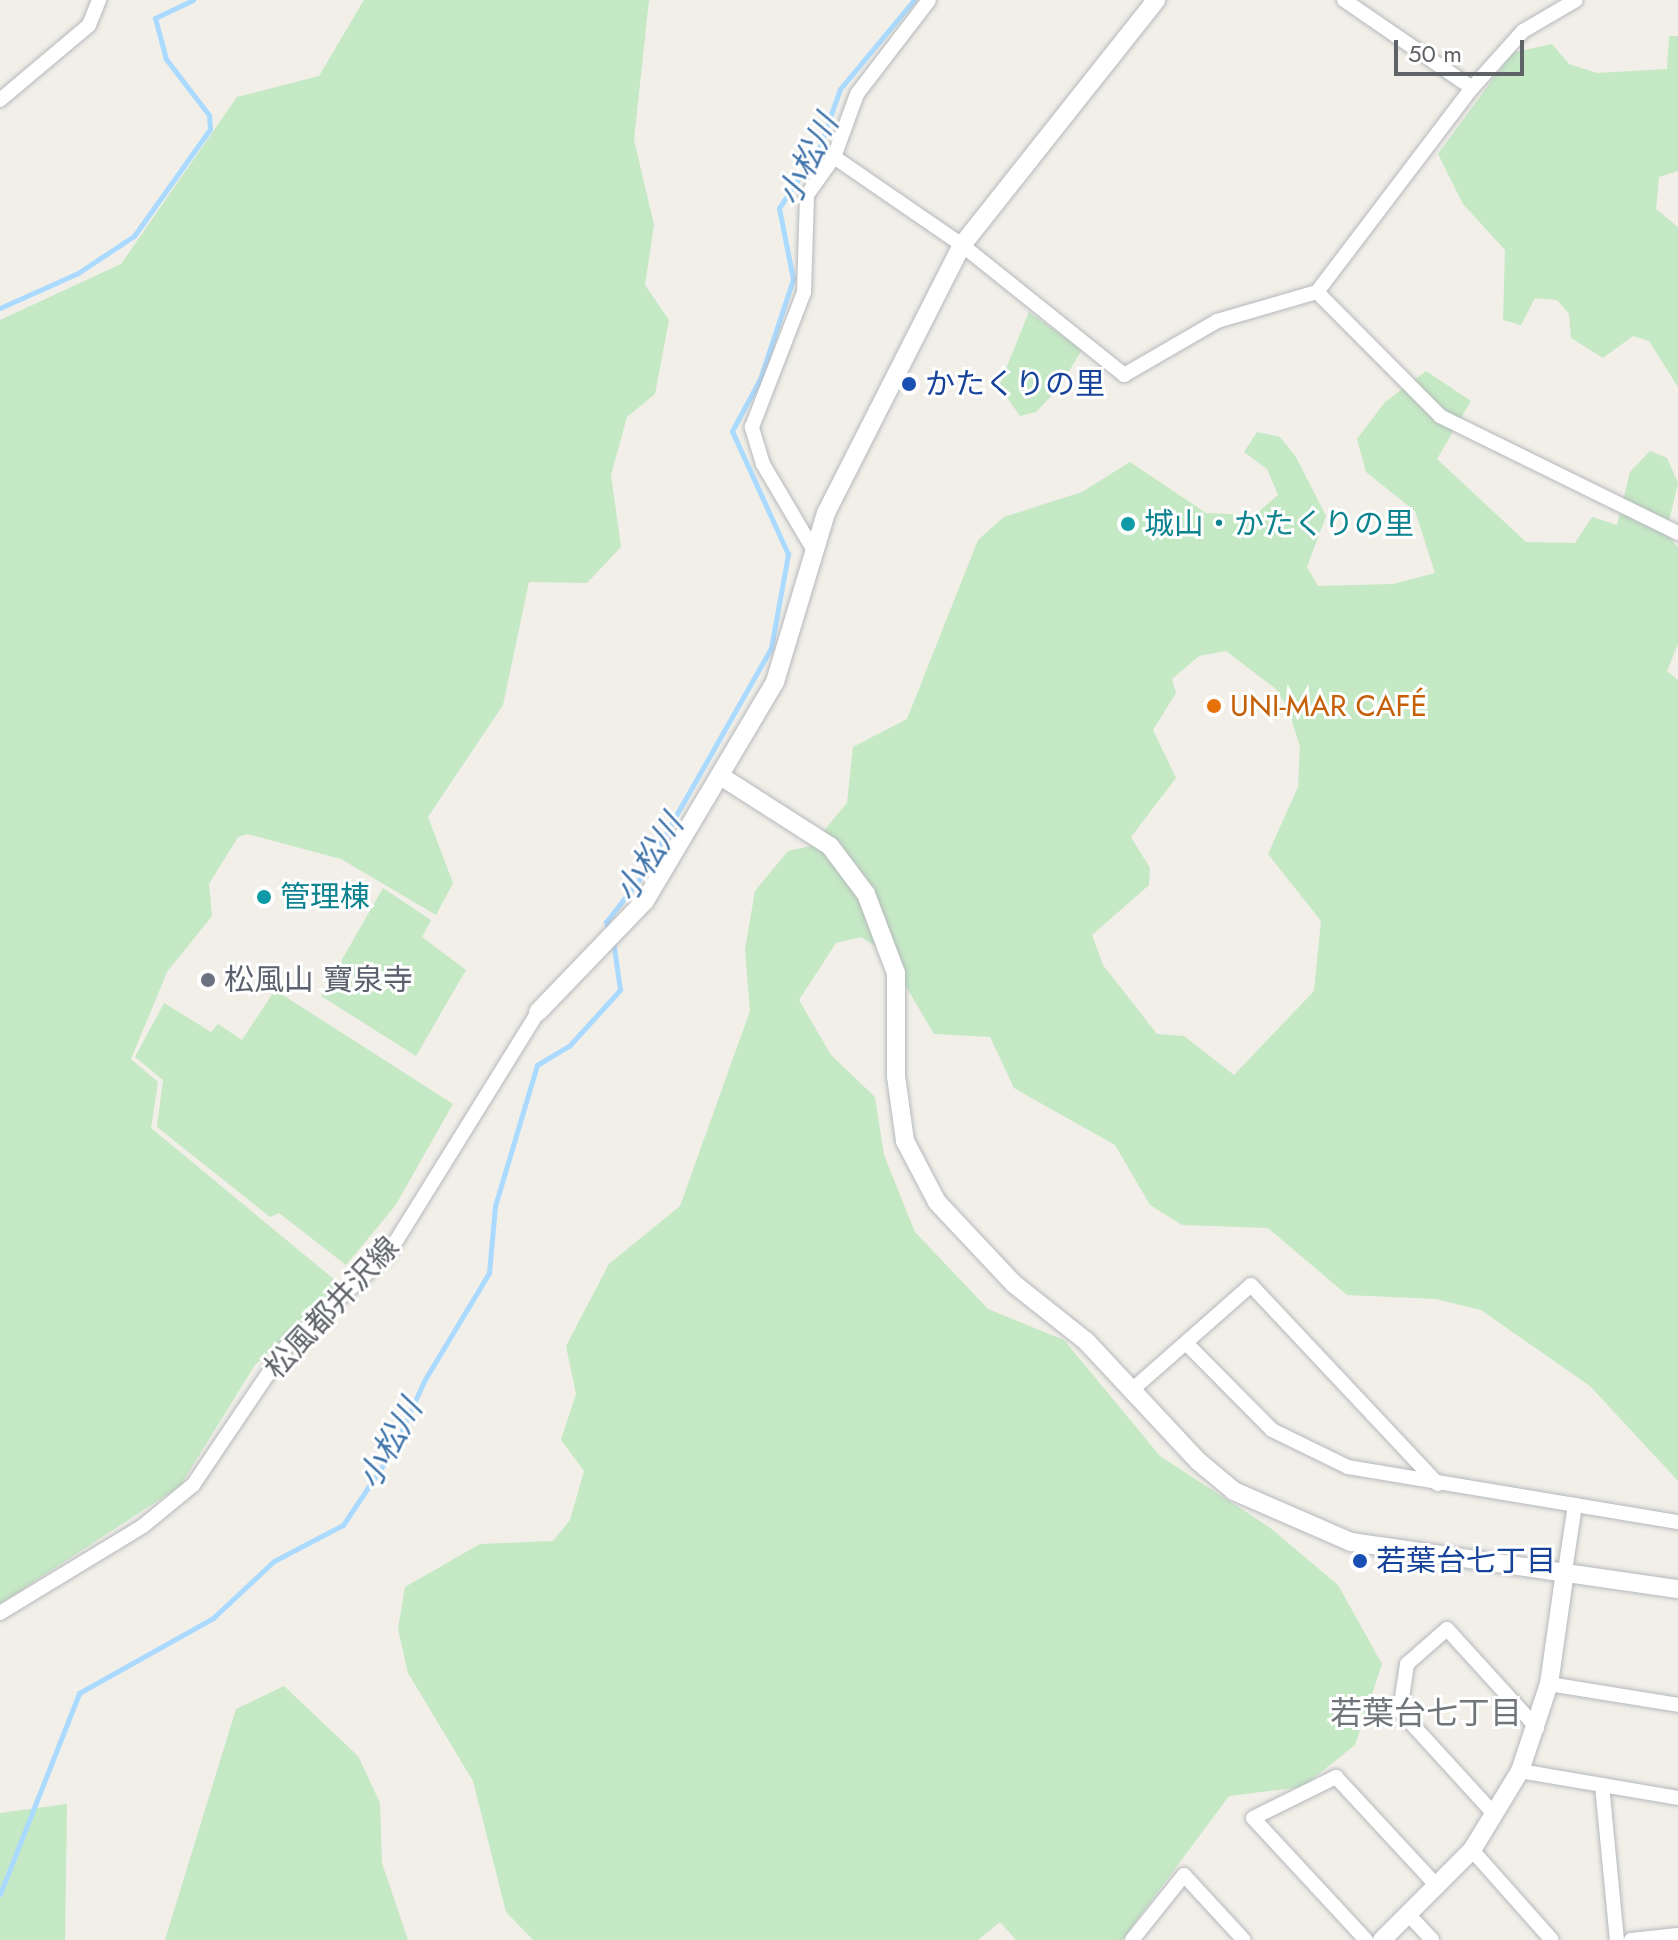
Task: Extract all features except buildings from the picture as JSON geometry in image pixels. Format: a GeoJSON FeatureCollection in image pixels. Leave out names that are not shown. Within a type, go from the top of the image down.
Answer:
{"type":"FeatureCollection","features":[{"type":"Feature","properties":{"kind":"street"},"geometry":{"type":"LineString","coordinates":[[0,100],[89,25],[99,0]]}},
{"type":"Feature","properties":{"kind":"street"},"geometry":{"type":"LineString","coordinates":[[813,549],[763,464],[752,427],[804,292],[807,195],[834,157],[857,94],[929,0]]}},
{"type":"Feature","properties":{"kind":"street"},"geometry":{"type":"LineString","coordinates":[[538,1012],[621,929],[722,777],[775,682],[813,549],[962,245],[1156,0]]}},
{"type":"Feature","properties":{"kind":"street"},"geometry":{"type":"LineString","coordinates":[[1344,0],[1472,88]]}},
{"type":"Feature","properties":{"kind":"street"},"geometry":{"type":"LineString","coordinates":[[834,157],[962,245],[1124,375],[1217,321],[1317,292],[1472,88],[1523,31],[1576,0]]}},
{"type":"Feature","properties":{"kind":"street"},"geometry":{"type":"LineString","coordinates":[[1317,292],[1440,416],[1678,533]]}},
{"type":"Feature","properties":{"kind":"street"},"geometry":{"type":"LineString","coordinates":[[722,777],[830,846],[866,894],[896,973],[896,1076],[905,1141],[937,1202],[1014,1284],[1086,1341],[1234,1491],[1322,1534],[1678,1589]]}},
{"type":"Feature","properties":{"kind":"street","name":"松風都井沢線"},"geometry":{"type":"LineString","coordinates":[[0,1613],[143,1526],[193,1485],[286,1347],[388,1254],[538,1012]]}},
{"type":"Feature","properties":{"kind":"street"},"geometry":{"type":"LineString","coordinates":[[1133,1389],[1251,1285],[1438,1484]]}},
{"type":"Feature","properties":{"kind":"street"},"geometry":{"type":"LineString","coordinates":[[1186,1343],[1272,1430],[1348,1467],[1678,1522]]}},
{"type":"Feature","properties":{"kind":"street"},"geometry":{"type":"LineString","coordinates":[[1382,1940],[1472,1850],[1520,1771],[1537,1728],[1549,1684],[1575,1505]]}},
{"type":"Feature","properties":{"kind":"street"},"geometry":{"type":"LineString","coordinates":[[1495,1815],[1400,1711],[1407,1664],[1447,1629],[1537,1728]]}},
{"type":"Feature","properties":{"kind":"street"},"geometry":{"type":"LineString","coordinates":[[1549,1684],[1678,1705]]}},
{"type":"Feature","properties":{"kind":"street"},"geometry":{"type":"LineString","coordinates":[[1520,1771],[1678,1798]]}},
{"type":"Feature","properties":{"kind":"street"},"geometry":{"type":"LineString","coordinates":[[1366,1940],[1253,1818],[1336,1777],[1438,1887]]}},
{"type":"Feature","properties":{"kind":"street"},"geometry":{"type":"LineString","coordinates":[[1602,1785],[1617,1940]]}},
{"type":"Feature","properties":{"kind":"street"},"geometry":{"type":"LineString","coordinates":[[1472,1850],[1552,1940]]}},
{"type":"Feature","properties":{"kind":"street"},"geometry":{"type":"LineString","coordinates":[[1132,1940],[1184,1875],[1244,1940]]}},
{"type":"Feature","properties":{"kind":"street"},"geometry":{"type":"LineString","coordinates":[[1409,1915],[1432,1940]]}},
{"type":"Feature","properties":{"kind":"street"},"geometry":{"type":"LineString","coordinates":[[1631,1940],[1678,1935]]}},
{"type":"Feature","properties":{"kind":"green space"},"geometry":{"type":"Polygon","coordinates":[[[364,0],[649,0],[634,140],[654,225],[645,285],[669,320],[655,394],[627,417],[611,475],[621,547],[587,583],[529,582],[503,705],[428,817],[453,883],[436,915],[341,859],[247,834],[238,837],[209,884],[212,916],[167,972],[131,1059],[158,1082],[151,1128],[336,1281],[330,1297],[255,1365],[180,1486],[0,1604],[0,320],[121,264],[237,97],[319,76],[364,0]]]}},
{"type":"Feature","properties":{"kind":"green space"},"geometry":{"type":"Polygon","coordinates":[[[1669,36],[1678,36],[1678,171],[1659,177],[1656,209],[1678,227],[1678,387],[1649,341],[1633,336],[1603,358],[1571,338],[1569,314],[1557,300],[1535,298],[1521,325],[1503,320],[1505,250],[1463,204],[1438,154],[1512,53],[1552,44],[1569,64],[1597,73],[1667,69],[1669,36]]]}},
{"type":"Feature","properties":{"kind":"green space"},"geometry":{"type":"Polygon","coordinates":[[[1029,312],[1082,350],[1057,390],[1036,412],[1020,416],[999,386],[1029,312]]]}},
{"type":"Feature","properties":{"kind":"green space"},"geometry":{"type":"Polygon","coordinates":[[[1426,371],[1471,401],[1437,459],[1526,542],[1575,543],[1592,517],[1617,525],[1630,472],[1650,451],[1667,458],[1678,483],[1666,534],[1678,547],[1678,644],[1667,671],[1678,680],[1678,1481],[1590,1386],[1481,1310],[1435,1299],[1347,1295],[1268,1228],[1182,1225],[1150,1205],[1115,1145],[1014,1088],[990,1037],[934,1034],[887,954],[861,937],[836,943],[799,1000],[831,1055],[875,1097],[884,1155],[915,1232],[988,1309],[1064,1340],[1160,1456],[1269,1527],[1338,1585],[1382,1664],[1355,1745],[1302,1787],[1229,1796],[1122,1940],[1016,1940],[1000,1922],[978,1940],[533,1940],[506,1912],[473,1781],[408,1673],[398,1629],[405,1587],[480,1544],[553,1541],[570,1520],[584,1471],[561,1440],[576,1394],[566,1346],[609,1264],[680,1206],[750,1011],[745,949],[755,891],[788,851],[811,846],[847,803],[853,747],[907,719],[978,540],[1004,517],[1082,492],[1130,462],[1206,513],[1255,515],[1278,495],[1267,469],[1244,452],[1257,432],[1280,437],[1296,457],[1326,516],[1307,567],[1318,586],[1393,584],[1435,573],[1415,511],[1366,472],[1357,439],[1385,402],[1426,371]],[[1226,651],[1199,656],[1172,679],[1176,693],[1153,730],[1176,778],[1131,837],[1150,868],[1149,885],[1092,935],[1103,965],[1157,1034],[1184,1036],[1234,1075],[1314,991],[1321,921],[1268,854],[1298,787],[1300,747],[1288,708],[1276,689],[1226,651]]]}},
{"type":"Feature","properties":{"kind":"green space"},"geometry":{"type":"Polygon","coordinates":[[[383,888],[431,920],[422,937],[466,970],[416,1056],[321,996],[383,888]]]}},
{"type":"Feature","properties":{"kind":"green space"},"geometry":{"type":"Polygon","coordinates":[[[275,990],[453,1104],[395,1206],[346,1265],[279,1213],[270,1217],[157,1127],[163,1080],[135,1057],[164,1003],[211,1032],[218,1024],[242,1040],[275,990]]]}},
{"type":"Feature","properties":{"kind":"green space"},"geometry":{"type":"Polygon","coordinates":[[[284,1686],[358,1756],[380,1803],[382,1863],[408,1940],[165,1940],[236,1709],[284,1686]]]}},
{"type":"Feature","properties":{"kind":"green space"},"geometry":{"type":"Polygon","coordinates":[[[67,1804],[65,1940],[0,1940],[0,1813],[67,1804]]]}},
{"type":"Feature","properties":{"kind":"waterway"},"geometry":{"type":"LineString","coordinates":[[0,308],[78,273],[134,236],[210,129],[209,115],[166,59],[155,18],[193,0]]}},
{"type":"Feature","properties":{"kind":"waterway","name":"小松川"},"geometry":{"type":"LineString","coordinates":[[609,930],[606,922],[641,877],[771,648],[788,554],[732,431],[760,379],[793,279],[779,208],[820,146],[840,89],[914,0]]}},
{"type":"Feature","properties":{"kind":"waterway","name":"小松川"},"geometry":{"type":"LineString","coordinates":[[0,1894],[79,1693],[213,1618],[274,1561],[343,1525],[393,1450],[424,1381],[489,1273],[495,1206],[537,1065],[569,1046],[620,990],[613,940]]}},
{"type":"Feature","properties":{"kind":"place","name":"かたくりの里"},"geometry":{"type":"Point","coordinates":[909,384]}},
{"type":"Feature","properties":{"kind":"place","name":"城山・かたくりの里"},"geometry":{"type":"Point","coordinates":[1128,524]}},
{"type":"Feature","properties":{"kind":"place","name":"UNI-MAR CAFÉ"},"geometry":{"type":"Point","coordinates":[1214,706]}},
{"type":"Feature","properties":{"kind":"place","name":"管理棟"},"geometry":{"type":"Point","coordinates":[264,897]}},
{"type":"Feature","properties":{"kind":"place","name":"松風山 寶泉寺"},"geometry":{"type":"Point","coordinates":[208,980]}},
{"type":"Feature","properties":{"kind":"place","name":"若葉台七丁目"},"geometry":{"type":"Point","coordinates":[1360,1561]}},
{"type":"Feature","properties":{"kind":"district","name":"若葉台七丁目"},"geometry":{"type":"Point","coordinates":[1426,1713]}}]}
